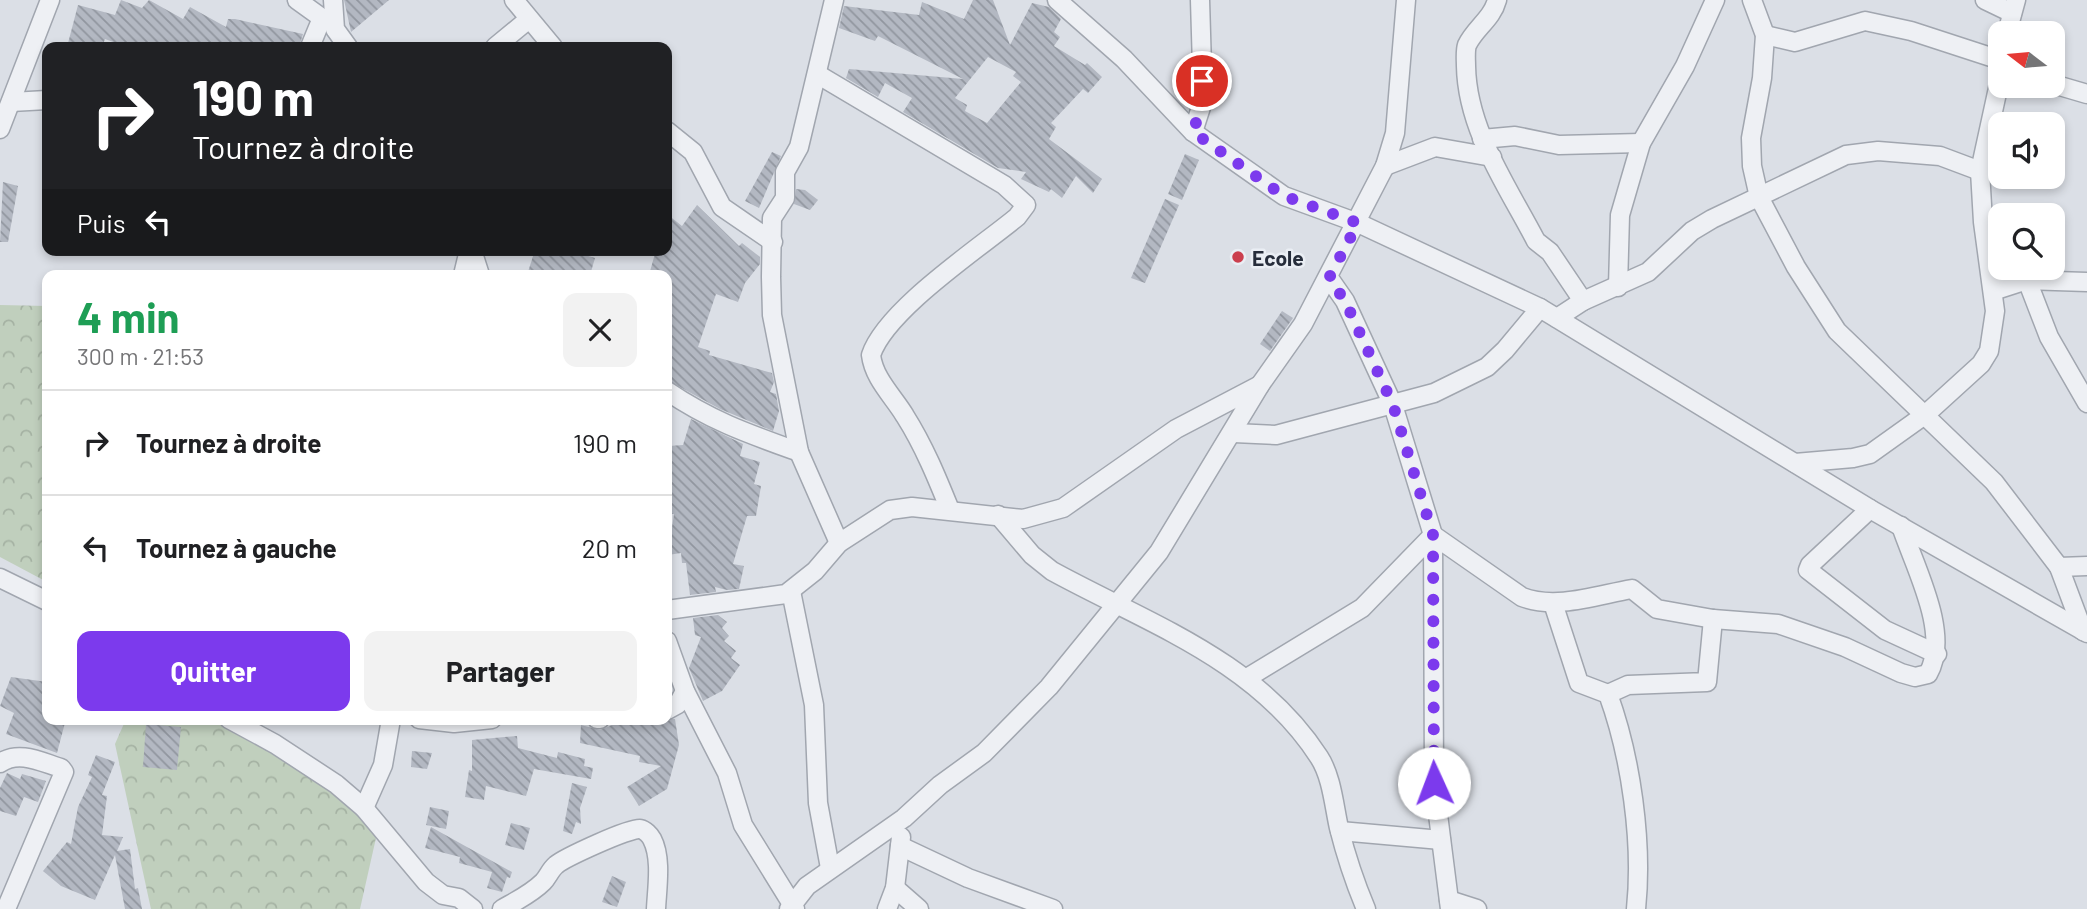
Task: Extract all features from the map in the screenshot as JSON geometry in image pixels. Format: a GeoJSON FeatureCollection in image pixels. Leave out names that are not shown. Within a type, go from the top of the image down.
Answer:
{"type":"FeatureCollection","features":[{"type":"Feature","properties":{"kind":"street"},"geometry":{"type":"LineString","coordinates":[[0,129],[50,0]]}},
{"type":"Feature","properties":{"kind":"street"},"geometry":{"type":"LineString","coordinates":[[297,0],[329,24],[344,42]]}},
{"type":"Feature","properties":{"kind":"street"},"geometry":{"type":"LineString","coordinates":[[314,42],[329,24],[333,0]]}},
{"type":"Feature","properties":{"kind":"street"},"geometry":{"type":"LineString","coordinates":[[514,0],[549,42]]}},
{"type":"Feature","properties":{"kind":"street"},"geometry":{"type":"LineString","coordinates":[[834,0],[799,147],[785,172],[786,198],[772,218],[772,315],[799,452],[839,543]]}},
{"type":"Feature","properties":{"kind":"street"},"geometry":{"type":"LineString","coordinates":[[1057,0],[1124,59],[1193,132],[1284,196],[1358,223],[1540,308],[1870,509],[2085,632]]}},
{"type":"Feature","properties":{"kind":"street"},"geometry":{"type":"LineString","coordinates":[[1193,132],[1203,101],[1200,0]]}},
{"type":"Feature","properties":{"kind":"street"},"geometry":{"type":"LineString","coordinates":[[672,654],[685,691],[727,773],[743,825],[792,907],[807,886],[904,818],[940,785],[984,753],[1049,687],[1159,552],[1234,433],[1260,385],[1303,324],[1329,278],[1385,166],[1395,133],[1406,0]]}},
{"type":"Feature","properties":{"kind":"street"},"geometry":{"type":"LineString","coordinates":[[1497,0],[1489,18],[1466,49],[1470,95],[1482,139],[1536,241],[1550,252],[1583,300]]}},
{"type":"Feature","properties":{"kind":"street"},"geometry":{"type":"LineString","coordinates":[[1618,287],[1620,215],[1640,143],[1685,65],[1715,0]]}},
{"type":"Feature","properties":{"kind":"street"},"geometry":{"type":"LineString","coordinates":[[1752,0],[1765,35],[1762,78],[1751,138],[1752,166],[1759,197],[1796,267],[1837,331],[1994,482],[2059,567],[2085,632]]}},
{"type":"Feature","properties":{"kind":"street"},"geometry":{"type":"LineString","coordinates":[[1985,0],[2014,6]]}},
{"type":"Feature","properties":{"kind":"street"},"geometry":{"type":"LineString","coordinates":[[501,42],[530,19]]}},
{"type":"Feature","properties":{"kind":"street"},"geometry":{"type":"LineString","coordinates":[[1765,35],[1795,42],[1865,22],[1911,31],[1988,56]]}},
{"type":"Feature","properties":{"kind":"street"},"geometry":{"type":"LineString","coordinates":[[817,74],[1004,185],[1026,205],[1017,218],[914,300],[891,323],[871,355],[877,375],[905,416],[933,468],[950,510]]}},
{"type":"Feature","properties":{"kind":"street"},"geometry":{"type":"LineString","coordinates":[[2065,88],[2087,94]]}},
{"type":"Feature","properties":{"kind":"street"},"geometry":{"type":"LineString","coordinates":[[1795,463],[1870,454],[1926,414],[1981,363],[1989,351],[1996,311],[1983,222],[1980,171],[1996,98]]}},
{"type":"Feature","properties":{"kind":"street"},"geometry":{"type":"LineString","coordinates":[[10,102],[42,100]]}},
{"type":"Feature","properties":{"kind":"street"},"geometry":{"type":"LineString","coordinates":[[672,135],[693,152],[722,207],[773,242]]}},
{"type":"Feature","properties":{"kind":"street"},"geometry":{"type":"LineString","coordinates":[[1482,139],[1515,136],[1559,145],[1640,143]]}},
{"type":"Feature","properties":{"kind":"street"},"geometry":{"type":"LineString","coordinates":[[1385,166],[1435,147],[1492,157]]}},
{"type":"Feature","properties":{"kind":"street"},"geometry":{"type":"LineString","coordinates":[[1557,318],[1583,300],[1648,272],[1692,231],[1846,155],[1878,151],[1940,156],[1980,171]]}},
{"type":"Feature","properties":{"kind":"street"},"geometry":{"type":"LineString","coordinates":[[1329,278],[1345,301],[1393,405],[1433,535],[1432,743],[1441,840],[1450,904],[1477,909]]}},
{"type":"Feature","properties":{"kind":"street"},"geometry":{"type":"LineString","coordinates":[[1993,291],[2024,280]]}},
{"type":"Feature","properties":{"kind":"street"},"geometry":{"type":"LineString","coordinates":[[2027,280],[2049,337],[2087,403]]}},
{"type":"Feature","properties":{"kind":"street"},"geometry":{"type":"LineString","coordinates":[[2047,280],[2087,282]]}},
{"type":"Feature","properties":{"kind":"street"},"geometry":{"type":"LineString","coordinates":[[1234,433],[1276,435],[1434,393],[1471,377],[1506,351],[1540,308]]}},
{"type":"Feature","properties":{"kind":"street"},"geometry":{"type":"LineString","coordinates":[[672,609],[791,591],[815,571],[839,543],[890,510],[912,507],[1023,519],[1063,508],[1176,429],[1260,385]]}},
{"type":"Feature","properties":{"kind":"street"},"geometry":{"type":"LineString","coordinates":[[672,394],[698,412],[730,427],[799,452]]}},
{"type":"Feature","properties":{"kind":"street"},"geometry":{"type":"LineString","coordinates":[[1870,509],[1810,565],[1808,570],[1885,630],[1937,654]]}},
{"type":"Feature","properties":{"kind":"street"},"geometry":{"type":"LineString","coordinates":[[998,515],[1042,563],[1220,659],[1247,678],[1273,702],[1319,757],[1366,909]]}},
{"type":"Feature","properties":{"kind":"street"},"geometry":{"type":"LineString","coordinates":[[1433,535],[1521,597],[1553,603],[1632,589],[1657,609],[1791,628],[1915,677],[1928,674],[1937,654],[1936,625],[1901,526]]}},
{"type":"Feature","properties":{"kind":"street"},"geometry":{"type":"LineString","coordinates":[[1247,678],[1362,608],[1433,535]]}},
{"type":"Feature","properties":{"kind":"street"},"geometry":{"type":"LineString","coordinates":[[2059,567],[2087,566]]}},
{"type":"Feature","properties":{"kind":"street"},"geometry":{"type":"LineString","coordinates":[[0,578],[42,599]]}},
{"type":"Feature","properties":{"kind":"street"},"geometry":{"type":"LineString","coordinates":[[791,591],[814,705],[818,803],[830,869]]}},
{"type":"Feature","properties":{"kind":"street"},"geometry":{"type":"LineString","coordinates":[[1553,603],[1579,683],[1608,694],[1628,685],[1707,682],[1713,619]]}},
{"type":"Feature","properties":{"kind":"street"},"geometry":{"type":"LineString","coordinates":[[672,707],[678,704],[685,691]]}},
{"type":"Feature","properties":{"kind":"street"},"geometry":{"type":"LineString","coordinates":[[1608,694],[1628,771],[1639,873],[1636,909]]}},
{"type":"Feature","properties":{"kind":"street"},"geometry":{"type":"LineString","coordinates":[[239,725],[320,772],[364,808],[426,883],[443,895],[459,898],[473,909]]}},
{"type":"Feature","properties":{"kind":"street"},"geometry":{"type":"LineString","coordinates":[[364,808],[383,765],[390,725]]}},
{"type":"Feature","properties":{"kind":"street"},"geometry":{"type":"LineString","coordinates":[[0,763],[9,757],[24,757],[61,768],[64,772],[6,909]]}},
{"type":"Feature","properties":{"kind":"street"},"geometry":{"type":"LineString","coordinates":[[887,909],[895,888],[904,818]]}},
{"type":"Feature","properties":{"kind":"street"},"geometry":{"type":"LineString","coordinates":[[502,909],[528,895],[554,866],[569,857],[587,851],[625,831],[640,829],[653,841],[656,851],[656,909]]}},
{"type":"Feature","properties":{"kind":"street"},"geometry":{"type":"LineString","coordinates":[[1340,831],[1441,840]]}},
{"type":"Feature","properties":{"kind":"street"},"geometry":{"type":"LineString","coordinates":[[900,846],[968,878],[1053,909]]}},
{"type":"Feature","properties":{"kind":"street"},"geometry":{"type":"LineString","coordinates":[[895,888],[919,909]]}},
{"type":"Feature","properties":{"kind":"green space"},"geometry":{"type":"Polygon","coordinates":[[[0,305],[42,306],[42,579],[0,557],[0,305]]]}},
{"type":"Feature","properties":{"kind":"green space"},"geometry":{"type":"Polygon","coordinates":[[[123,725],[248,725],[378,829],[360,909],[151,909],[115,744],[123,725]]]}},
{"type":"Feature","properties":{"kind":"building"},"geometry":{"type":"Polygon","coordinates":[[[121,0],[142,8],[149,0],[183,19],[190,7],[226,27],[228,19],[235,19],[303,34],[301,42],[113,42],[105,39],[104,42],[68,42],[78,5],[115,15],[121,0]]]}},
{"type":"Feature","properties":{"kind":"building"},"geometry":{"type":"Polygon","coordinates":[[[344,0],[389,0],[351,32],[344,0]]]}},
{"type":"Feature","properties":{"kind":"building"},"geometry":{"type":"Polygon","coordinates":[[[973,0],[993,0],[1010,45],[1032,3],[1049,7],[1061,19],[1054,32],[1060,37],[1054,46],[1085,65],[1087,63],[1102,77],[1088,93],[1083,89],[1051,123],[1056,127],[1049,139],[1102,179],[1093,193],[1076,176],[1062,198],[1051,189],[1049,192],[1021,179],[1026,172],[998,168],[903,112],[912,98],[885,83],[878,97],[846,78],[849,69],[963,79],[878,36],[875,41],[839,28],[844,6],[919,15],[922,2],[964,19],[973,0]],[[988,57],[955,98],[967,105],[965,111],[987,123],[1021,82],[1013,76],[1016,72],[988,57]]]}},
{"type":"Feature","properties":{"kind":"building"},"geometry":{"type":"Polygon","coordinates":[[[772,152],[781,156],[759,208],[745,201],[772,152]]]}},
{"type":"Feature","properties":{"kind":"building"},"geometry":{"type":"Polygon","coordinates":[[[1185,154],[1199,160],[1182,200],[1168,194],[1185,154]]]}},
{"type":"Feature","properties":{"kind":"building"},"geometry":{"type":"Polygon","coordinates":[[[3,182],[18,186],[8,242],[0,242],[3,182]]]}},
{"type":"Feature","properties":{"kind":"building"},"geometry":{"type":"Polygon","coordinates":[[[796,189],[805,190],[818,200],[810,210],[794,204],[796,189]]]}},
{"type":"Feature","properties":{"kind":"building"},"geometry":{"type":"Polygon","coordinates":[[[1165,199],[1179,205],[1145,283],[1131,278],[1165,199]]]}},
{"type":"Feature","properties":{"kind":"building"},"geometry":{"type":"Polygon","coordinates":[[[697,205],[739,246],[742,243],[760,257],[760,264],[745,283],[738,302],[716,294],[698,347],[710,351],[709,355],[772,373],[774,382],[770,392],[776,394],[779,411],[773,431],[720,409],[672,383],[672,270],[650,270],[654,256],[672,256],[672,218],[682,226],[697,205]]]}},
{"type":"Feature","properties":{"kind":"building"},"geometry":{"type":"Polygon","coordinates":[[[533,256],[595,258],[591,270],[529,270],[533,256]]]}},
{"type":"Feature","properties":{"kind":"building"},"geometry":{"type":"Polygon","coordinates":[[[1282,311],[1293,318],[1270,351],[1260,344],[1282,311]]]}},
{"type":"Feature","properties":{"kind":"building"},"geometry":{"type":"Polygon","coordinates":[[[691,419],[743,444],[740,456],[760,462],[754,484],[761,486],[756,516],[747,516],[733,564],[744,566],[739,589],[715,587],[716,592],[690,595],[686,563],[682,563],[681,553],[672,554],[672,446],[683,445],[691,419]]]}},
{"type":"Feature","properties":{"kind":"building"},"geometry":{"type":"Polygon","coordinates":[[[718,615],[727,622],[722,628],[729,636],[724,641],[736,651],[731,658],[740,665],[722,691],[703,701],[689,668],[701,637],[695,635],[693,618],[718,615]]]}},
{"type":"Feature","properties":{"kind":"building"},"geometry":{"type":"Polygon","coordinates":[[[11,677],[42,681],[42,725],[64,725],[57,753],[6,734],[14,713],[0,706],[11,677]]]}},
{"type":"Feature","properties":{"kind":"building"},"geometry":{"type":"Polygon","coordinates":[[[672,719],[675,719],[679,745],[667,789],[639,806],[627,787],[661,766],[639,762],[640,756],[580,743],[581,725],[600,730],[612,725],[672,725],[672,719]]]}},
{"type":"Feature","properties":{"kind":"building"},"geometry":{"type":"Polygon","coordinates":[[[146,725],[181,727],[177,770],[143,767],[146,725]]]}},
{"type":"Feature","properties":{"kind":"building"},"geometry":{"type":"Polygon","coordinates":[[[517,736],[518,748],[557,758],[558,752],[585,759],[584,766],[593,768],[591,779],[534,769],[526,796],[486,786],[484,800],[465,797],[469,770],[472,771],[472,740],[517,736]]]}},
{"type":"Feature","properties":{"kind":"building"},"geometry":{"type":"Polygon","coordinates":[[[412,751],[432,753],[427,769],[411,767],[412,751]]]}},
{"type":"Feature","properties":{"kind":"building"},"geometry":{"type":"Polygon","coordinates":[[[96,755],[115,762],[102,795],[107,796],[102,835],[123,837],[117,851],[130,849],[135,889],[138,888],[142,909],[125,909],[115,855],[95,900],[61,886],[43,871],[67,842],[71,844],[78,807],[92,777],[88,775],[96,755]]]}},
{"type":"Feature","properties":{"kind":"building"},"geometry":{"type":"Polygon","coordinates":[[[7,773],[20,779],[22,774],[46,781],[38,802],[24,797],[16,816],[0,811],[0,788],[7,773]]]}},
{"type":"Feature","properties":{"kind":"building"},"geometry":{"type":"Polygon","coordinates":[[[572,783],[587,787],[580,808],[581,824],[576,822],[572,834],[563,831],[572,783]]]}},
{"type":"Feature","properties":{"kind":"building"},"geometry":{"type":"Polygon","coordinates":[[[430,807],[449,811],[446,829],[426,825],[430,807]]]}},
{"type":"Feature","properties":{"kind":"building"},"geometry":{"type":"Polygon","coordinates":[[[511,823],[530,828],[524,850],[505,845],[511,823]]]}},
{"type":"Feature","properties":{"kind":"building"},"geometry":{"type":"Polygon","coordinates":[[[431,827],[512,872],[510,878],[507,877],[502,892],[487,888],[492,872],[459,863],[460,857],[425,848],[431,827]]]}},
{"type":"Feature","properties":{"kind":"building"},"geometry":{"type":"Polygon","coordinates":[[[612,876],[626,882],[617,907],[602,902],[612,876]]]}},
{"type":"Feature","properties":{"kind":"place","name":"Ecole"},"geometry":{"type":"Point","coordinates":[1238,257]}},
{"type":"Feature","properties":{"kind":"route"},"geometry":{"type":"LineString","coordinates":[[1202,81],[1203,101],[1193,132],[1232,162],[1284,196],[1358,223],[1329,278],[1345,301],[1393,405],[1433,535],[1434,783]]}}]}
